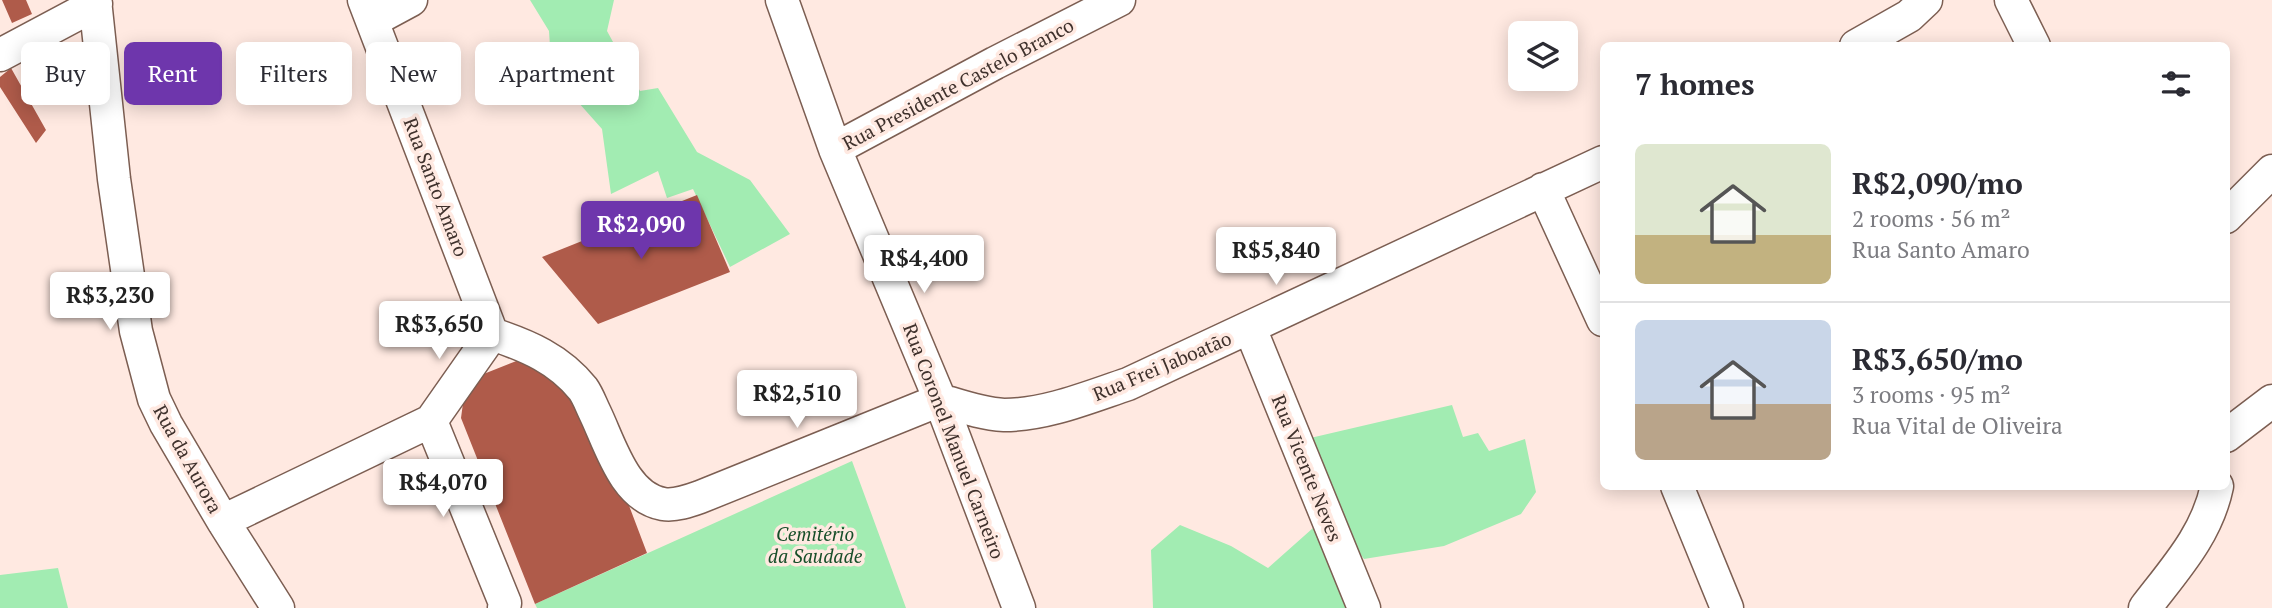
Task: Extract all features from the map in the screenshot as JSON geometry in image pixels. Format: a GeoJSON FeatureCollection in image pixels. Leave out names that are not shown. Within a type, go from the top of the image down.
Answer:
{"type":"FeatureCollection","features":[{"type":"Feature","properties":{"kind":"street"},"geometry":{"type":"LineString","coordinates":[[368,11],[411,0]]}},
{"type":"Feature","properties":{"kind":"street","name":"Rua Coronel Manuel Carneiro"},"geometry":{"type":"LineString","coordinates":[[782,0],[835,149],[940,400],[1019,608]]}},
{"type":"Feature","properties":{"kind":"street","name":"Rua Presidente Castelo Branco"},"geometry":{"type":"LineString","coordinates":[[835,149],[1119,0]]}},
{"type":"Feature","properties":{"kind":"street"},"geometry":{"type":"LineString","coordinates":[[1863,42],[1909,16],[1926,0]]}},
{"type":"Feature","properties":{"kind":"street"},"geometry":{"type":"LineString","coordinates":[[2011,0],[2032,42]]}},
{"type":"Feature","properties":{"kind":"street"},"geometry":{"type":"LineString","coordinates":[[0,55],[95,2]]}},
{"type":"Feature","properties":{"kind":"street","name":"Rua da Aurora"},"geometry":{"type":"LineString","coordinates":[[95,2],[114,179],[136,331],[146,374],[166,424],[276,607]]}},
{"type":"Feature","properties":{"kind":"street","name":"Rua Santo Amaro"},"geometry":{"type":"LineString","coordinates":[[368,11],[492,334]]}},
{"type":"Feature","properties":{"kind":"street","name":"Rua Frei Jaboatão"},"geometry":{"type":"LineString","coordinates":[[940,400],[971,410],[1004,415],[1080,400],[1128,384],[1600,163]]}},
{"type":"Feature","properties":{"kind":"street"},"geometry":{"type":"LineString","coordinates":[[2230,213],[2272,171]]}},
{"type":"Feature","properties":{"kind":"street"},"geometry":{"type":"LineString","coordinates":[[1543,189],[1600,313]]}},
{"type":"Feature","properties":{"kind":"street","name":"Rua Vicente Neves"},"geometry":{"type":"LineString","coordinates":[[1250,328],[1364,608]]}},
{"type":"Feature","properties":{"kind":"street"},"geometry":{"type":"LineString","coordinates":[[223,521],[431,421],[492,334],[535,349],[559,365],[585,391],[625,476],[641,495],[664,504],[682,503],[700,497],[940,400]]}},
{"type":"Feature","properties":{"kind":"street"},"geometry":{"type":"LineString","coordinates":[[2230,433],[2272,401]]}},
{"type":"Feature","properties":{"kind":"street"},"geometry":{"type":"LineString","coordinates":[[431,421],[505,603],[504,608]]}},
{"type":"Feature","properties":{"kind":"street"},"geometry":{"type":"LineString","coordinates":[[1679,490],[1727,608]]}},
{"type":"Feature","properties":{"kind":"street"},"geometry":{"type":"LineString","coordinates":[[2145,608],[2197,541],[2216,490]]}},
{"type":"Feature","properties":{"kind":"green space"},"geometry":{"type":"Polygon","coordinates":[[[530,0],[614,0],[607,31],[613,42],[550,42],[549,31],[530,0]]]}},
{"type":"Feature","properties":{"kind":"green space"},"geometry":{"type":"Polygon","coordinates":[[[658,88],[697,152],[750,180],[790,234],[730,267],[693,189],[667,198],[658,171],[611,194],[602,129],[581,105],[639,105],[639,89],[658,88]]]}},
{"type":"Feature","properties":{"kind":"green space"},"geometry":{"type":"Polygon","coordinates":[[[1452,405],[1463,437],[1478,433],[1489,451],[1525,439],[1536,492],[1521,514],[1444,546],[1364,559],[1345,533],[1306,439],[1452,405]]]}},
{"type":"Feature","properties":{"kind":"green space","name":"Cemitério da Saudade"},"geometry":{"type":"Polygon","coordinates":[[[852,461],[906,608],[537,608],[535,604],[852,461]]]}},
{"type":"Feature","properties":{"kind":"green space"},"geometry":{"type":"Polygon","coordinates":[[[1180,525],[1231,546],[1268,568],[1313,528],[1350,608],[1153,608],[1151,550],[1180,525]]]}},
{"type":"Feature","properties":{"kind":"green space"},"geometry":{"type":"Polygon","coordinates":[[[58,568],[68,608],[0,608],[0,575],[58,568]]]}},
{"type":"Feature","properties":{"kind":"building"},"geometry":{"type":"Polygon","coordinates":[[[2,0],[26,0],[32,14],[12,23],[2,0]]]}},
{"type":"Feature","properties":{"kind":"building"},"geometry":{"type":"Polygon","coordinates":[[[11,68],[21,86],[21,105],[32,105],[46,130],[36,143],[0,87],[0,77],[11,68]]]}},
{"type":"Feature","properties":{"kind":"building"},"geometry":{"type":"Polygon","coordinates":[[[697,195],[730,272],[598,324],[542,257],[697,195]]]}},
{"type":"Feature","properties":{"kind":"building"},"geometry":{"type":"Polygon","coordinates":[[[519,360],[562,372],[625,495],[647,553],[535,604],[461,418],[466,381],[519,360]]]}}]}
